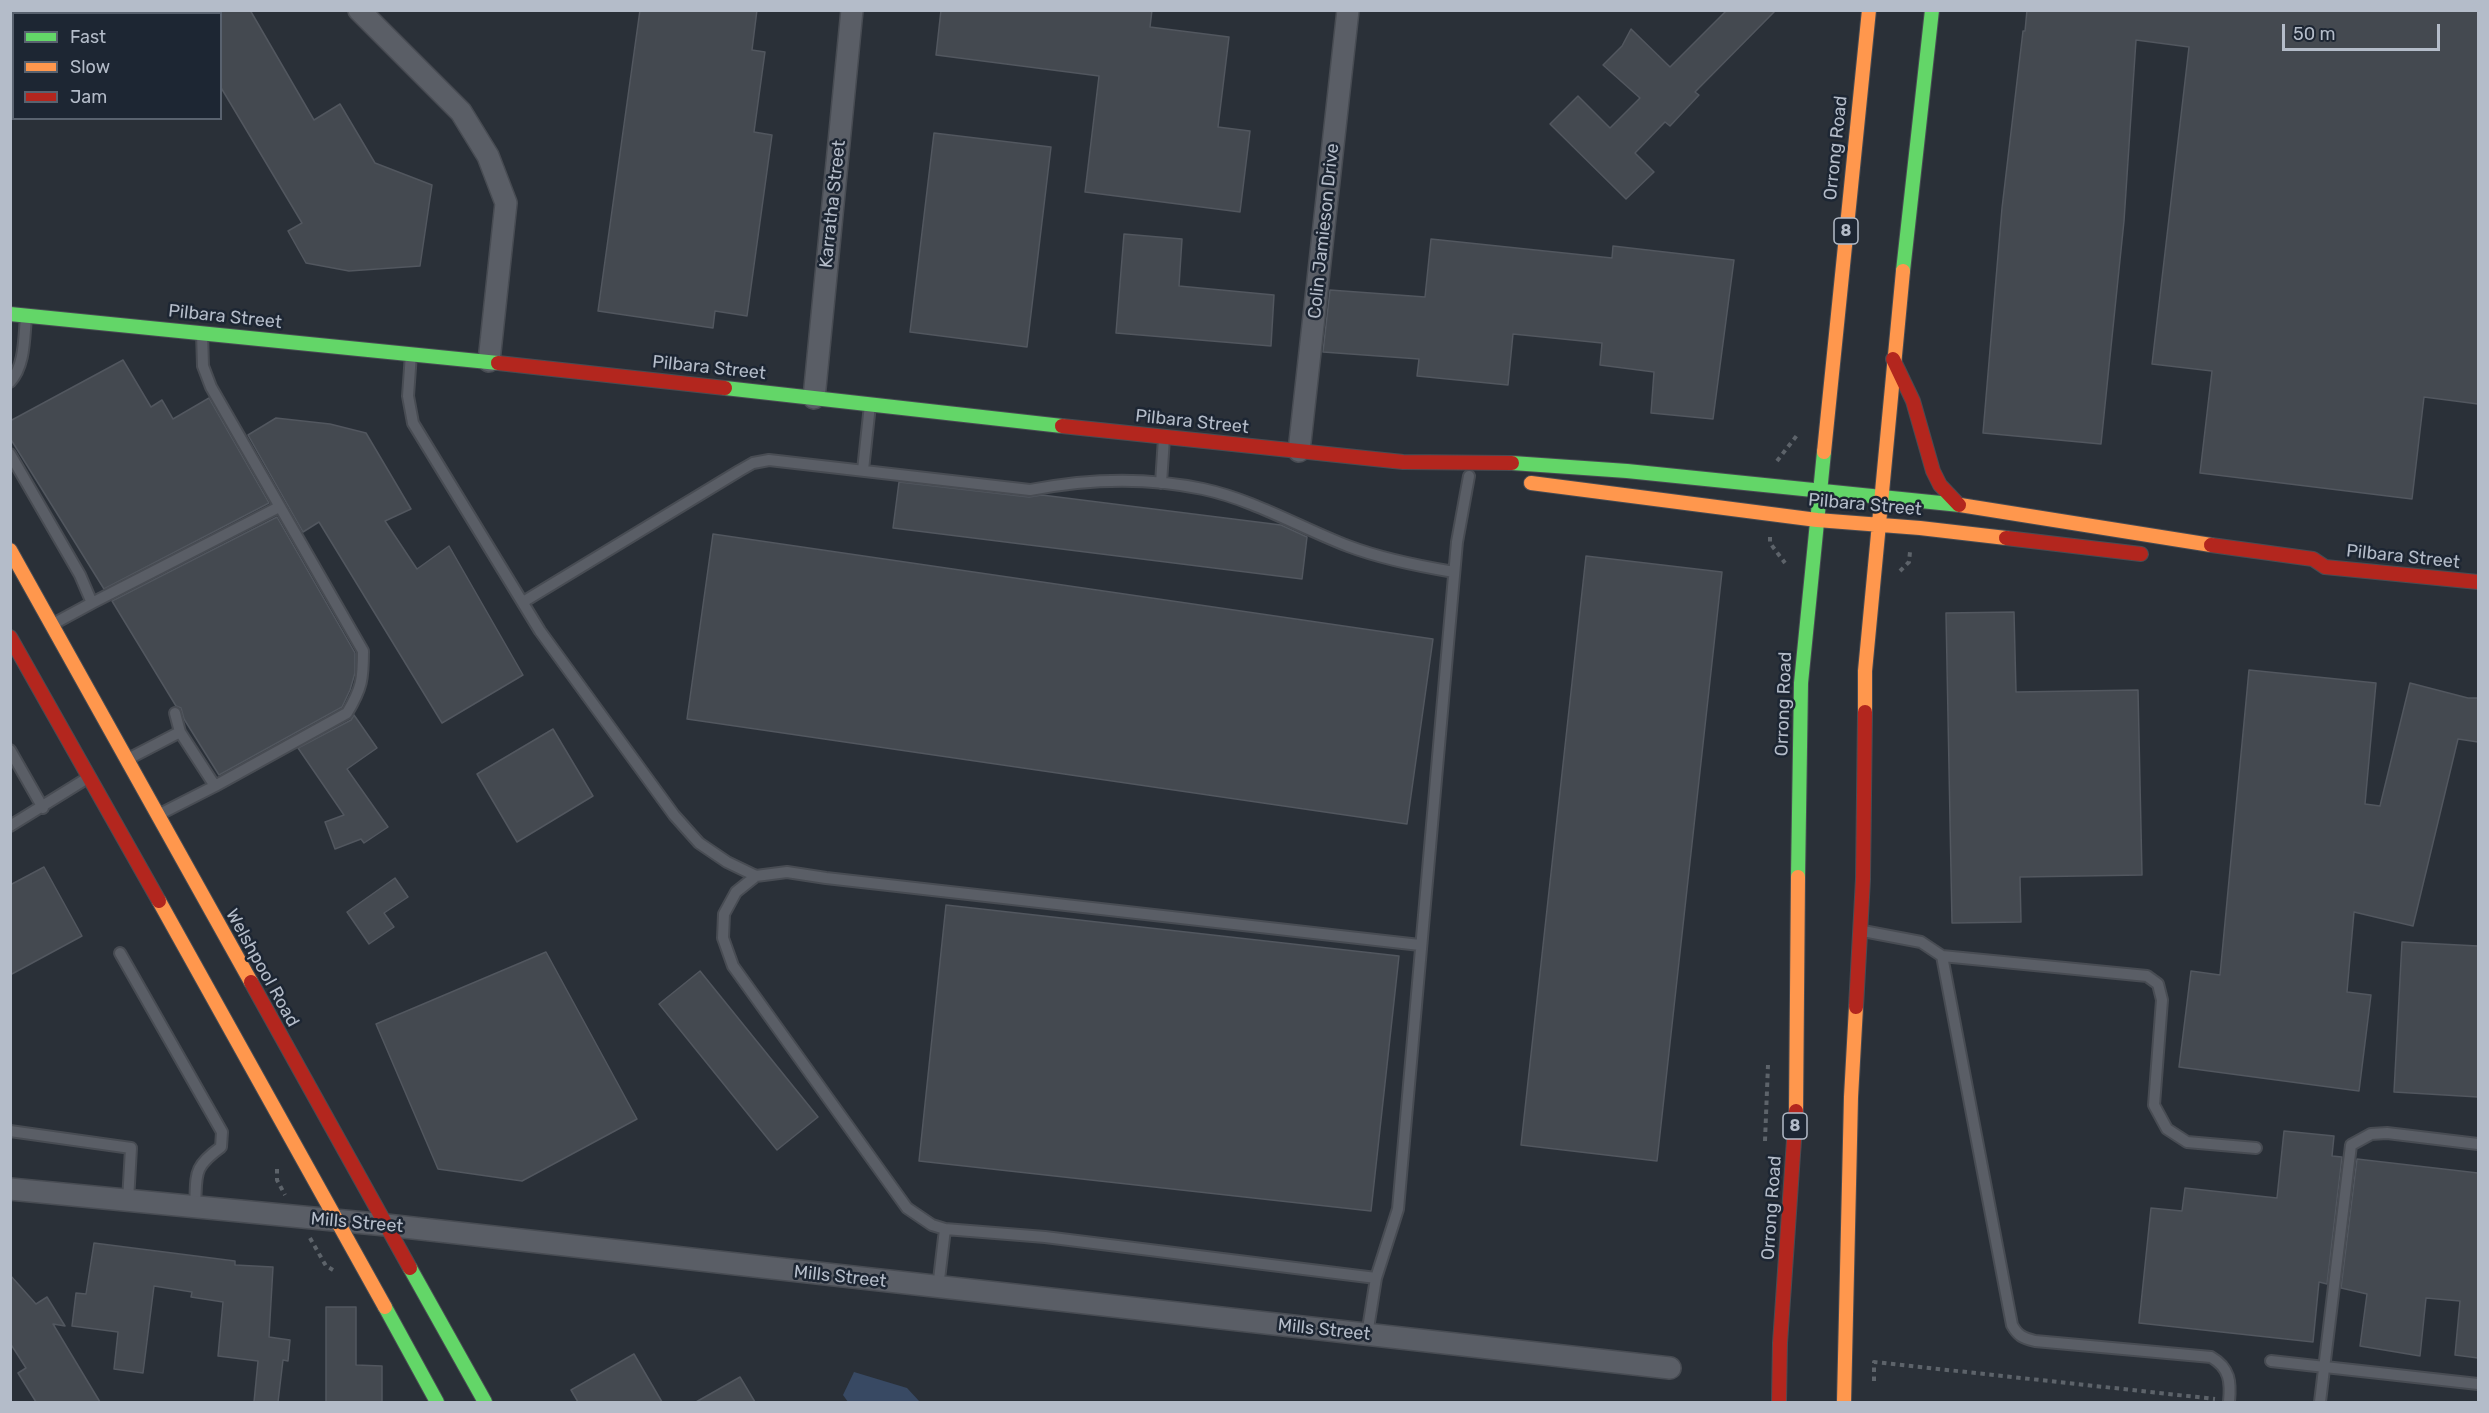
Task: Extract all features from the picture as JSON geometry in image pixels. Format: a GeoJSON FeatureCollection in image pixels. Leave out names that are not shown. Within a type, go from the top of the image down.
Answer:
{"type":"FeatureCollection","features":[{"type":"Feature","properties":{"kind":"main road","name":"Orrong Road"},"geometry":{"type":"LineString","coordinates":[[1779,1402],[1780,1343],[1797,1103],[1797,908],[1801,683],[1869,10]]}},
{"type":"Feature","properties":{"kind":"main road"},"geometry":{"type":"LineString","coordinates":[[1844,1402],[1851,1097],[1863,879],[1865,671],[1893,357],[1932,10]]}},
{"type":"Feature","properties":{"kind":"main road","name":"Pilbara Street"},"geometry":{"type":"LineString","coordinates":[[10,314],[489,361],[870,405],[1403,462],[1474,477]]}},
{"type":"Feature","properties":{"kind":"main road"},"geometry":{"type":"LineString","coordinates":[[1893,357],[1913,401],[1933,471],[1940,485],[1959,505]]}},
{"type":"Feature","properties":{"kind":"main road","name":"Pilbara Street"},"geometry":{"type":"LineString","coordinates":[[1403,462],[1499,462],[1627,471],[1959,505],[2208,545],[2313,559],[2325,567],[2478,582]]}},
{"type":"Feature","properties":{"kind":"main road","name":"Pilbara Street"},"geometry":{"type":"LineString","coordinates":[[1519,482],[1817,520],[1877,524],[2157,556]]}},
{"type":"Feature","properties":{"kind":"main road","name":"Welshpool Road"},"geometry":{"type":"LineString","coordinates":[[10,550],[485,1402]]}},
{"type":"Feature","properties":{"kind":"main road","name":"Pilbara Street"},"geometry":{"type":"LineString","coordinates":[[2311,574],[2325,567]]}},
{"type":"Feature","properties":{"kind":"main road"},"geometry":{"type":"LineString","coordinates":[[10,638],[90,776],[437,1402]]}},
{"type":"Feature","properties":{"kind":"main road"},"geometry":{"type":"LineString","coordinates":[[1846,1349],[1855,1402]]}},
{"type":"Feature","properties":{"kind":"street"},"geometry":{"type":"LineString","coordinates":[[359,10],[461,112],[488,156],[506,203],[489,361]]}},
{"type":"Feature","properties":{"kind":"street","name":"Karratha Street"},"geometry":{"type":"LineString","coordinates":[[814,398],[852,10]]}},
{"type":"Feature","properties":{"kind":"street","name":"Colin Jamieson Drive"},"geometry":{"type":"LineString","coordinates":[[1299,451],[1348,10]]}},
{"type":"Feature","properties":{"kind":"street","name":"Mills Street"},"geometry":{"type":"LineString","coordinates":[[10,1189],[386,1226],[1670,1368]]}},
{"type":"Feature","properties":{"kind":"lane"},"geometry":{"type":"LineString","coordinates":[[10,382],[17,375],[20,366],[26,316]]}},
{"type":"Feature","properties":{"kind":"lane"},"geometry":{"type":"LineString","coordinates":[[157,815],[215,786],[347,713],[360,692],[363,651],[211,387],[203,366],[202,333]]}},
{"type":"Feature","properties":{"kind":"lane"},"geometry":{"type":"LineString","coordinates":[[411,353],[408,396],[413,423],[540,631],[674,814],[699,843],[727,862],[756,876]]}},
{"type":"Feature","properties":{"kind":"lane"},"geometry":{"type":"LineString","coordinates":[[863,470],[870,405]]}},
{"type":"Feature","properties":{"kind":"lane"},"geometry":{"type":"LineString","coordinates":[[1161,483],[1165,437]]}},
{"type":"Feature","properties":{"kind":"lane"},"geometry":{"type":"LineString","coordinates":[[10,454],[80,575],[92,603]]}},
{"type":"Feature","properties":{"kind":"lane"},"geometry":{"type":"LineString","coordinates":[[523,602],[753,463],[769,460],[1029,490],[1060,484],[1094,482],[1161,483],[1203,489],[1274,512],[1347,546],[1375,555],[1454,572]]}},
{"type":"Feature","properties":{"kind":"lane"},"geometry":{"type":"LineString","coordinates":[[1367,1335],[1376,1278],[1398,1209],[1454,572],[1474,477]]}},
{"type":"Feature","properties":{"kind":"lane"},"geometry":{"type":"LineString","coordinates":[[52,624],[279,507]]}},
{"type":"Feature","properties":{"kind":"lane"},"geometry":{"type":"LineString","coordinates":[[175,713],[180,732],[215,786]]}},
{"type":"Feature","properties":{"kind":"lane"},"geometry":{"type":"LineString","coordinates":[[127,759],[180,732]]}},
{"type":"Feature","properties":{"kind":"lane"},"geometry":{"type":"LineString","coordinates":[[10,750],[43,808]]}},
{"type":"Feature","properties":{"kind":"lane"},"geometry":{"type":"LineString","coordinates":[[10,826],[43,808],[90,776]]}},
{"type":"Feature","properties":{"kind":"lane"},"geometry":{"type":"LineString","coordinates":[[1376,1278],[1045,1237],[945,1229],[932,1225],[907,1208],[733,966],[723,938],[724,914],[736,892],[756,876],[787,872],[1420,945]]}},
{"type":"Feature","properties":{"kind":"lane"},"geometry":{"type":"LineString","coordinates":[[1860,931],[1921,942],[1942,956],[2147,975],[2158,984],[2162,1000],[2154,1105],[2167,1129],[2187,1143],[2256,1148]]}},
{"type":"Feature","properties":{"kind":"lane"},"geometry":{"type":"LineString","coordinates":[[120,953],[222,1131],[220,1147],[201,1161],[197,1170],[195,1207]]}},
{"type":"Feature","properties":{"kind":"lane"},"geometry":{"type":"LineString","coordinates":[[1942,956],[2009,1313],[2015,1331],[2022,1337],[2035,1341],[2211,1357],[2223,1364],[2229,1377],[2229,1401]]}},
{"type":"Feature","properties":{"kind":"lane"},"geometry":{"type":"LineString","coordinates":[[10,1131],[131,1148],[128,1201]]}},
{"type":"Feature","properties":{"kind":"lane"},"geometry":{"type":"LineString","coordinates":[[2320,1402],[2351,1145],[2371,1134],[2387,1133],[2478,1144]]}},
{"type":"Feature","properties":{"kind":"lane"},"geometry":{"type":"LineString","coordinates":[[938,1288],[945,1229]]}},
{"type":"Feature","properties":{"kind":"lane"},"geometry":{"type":"LineString","coordinates":[[2271,1361],[2478,1384]]}},
{"type":"Feature","properties":{"kind":"path"},"geometry":{"type":"LineString","coordinates":[[1785,562],[1812,564]]}},
{"type":"Feature","properties":{"kind":"path"},"geometry":{"type":"LineString","coordinates":[[1875,569],[1900,571],[1909,562]]}},
{"type":"Feature","properties":{"kind":"path"},"geometry":{"type":"LineString","coordinates":[[1873,1391],[1874,1362],[2229,1401]]}},
{"type":"Feature","properties":{"kind":"water"},"geometry":{"type":"Polygon","coordinates":[[[854,1372],[907,1388],[920,1402],[848,1402],[843,1395],[854,1372]]]}},
{"type":"Feature","properties":{"kind":"building"},"geometry":{"type":"Polygon","coordinates":[[[220,10],[250,10],[314,120],[340,104],[375,163],[432,185],[420,266],[349,271],[306,263],[288,231],[302,223],[222,89],[222,12],[220,10]]]}},
{"type":"Feature","properties":{"kind":"building"},"geometry":{"type":"Polygon","coordinates":[[[640,10],[757,10],[752,50],[765,52],[754,132],[772,135],[747,316],[715,311],[713,328],[598,311],[640,10]]]}},
{"type":"Feature","properties":{"kind":"building"},"geometry":{"type":"Polygon","coordinates":[[[941,10],[1152,10],[1150,27],[1229,37],[1218,127],[1250,131],[1240,212],[1085,192],[1099,76],[936,55],[941,10]]]}},
{"type":"Feature","properties":{"kind":"building"},"geometry":{"type":"Polygon","coordinates":[[[1727,10],[1776,10],[1695,92],[1699,95],[1670,126],[1665,122],[1635,153],[1654,172],[1626,199],[1550,124],[1578,96],[1610,128],[1640,98],[1603,65],[1622,46],[1631,29],[1670,67],[1727,10]]]}},
{"type":"Feature","properties":{"kind":"building"},"geometry":{"type":"Polygon","coordinates":[[[2027,10],[2478,10],[2478,404],[2424,397],[2412,499],[2200,473],[2212,371],[2152,364],[2189,47],[2136,40],[2124,221],[2101,444],[1983,433],[2002,208],[2027,10]]]}},
{"type":"Feature","properties":{"kind":"building"},"geometry":{"type":"Polygon","coordinates":[[[934,133],[1051,147],[1027,347],[910,332],[934,133]]]}},
{"type":"Feature","properties":{"kind":"building"},"geometry":{"type":"Polygon","coordinates":[[[1124,234],[1182,239],[1179,286],[1274,295],[1271,346],[1116,333],[1124,234]]]}},
{"type":"Feature","properties":{"kind":"building"},"geometry":{"type":"Polygon","coordinates":[[[1431,239],[1612,258],[1613,246],[1734,260],[1713,419],[1651,413],[1654,372],[1600,365],[1602,343],[1513,334],[1508,385],[1417,376],[1419,359],[1323,352],[1330,290],[1425,297],[1431,239]]]}},
{"type":"Feature","properties":{"kind":"building"},"geometry":{"type":"Polygon","coordinates":[[[123,360],[151,407],[162,400],[173,419],[209,398],[269,503],[104,589],[10,438],[10,421],[123,360]]]}},
{"type":"Feature","properties":{"kind":"building"},"geometry":{"type":"Polygon","coordinates":[[[276,418],[330,424],[366,433],[411,509],[385,521],[417,569],[449,546],[523,675],[442,723],[319,522],[303,532],[248,435],[276,418]]]}},
{"type":"Feature","properties":{"kind":"building"},"geometry":{"type":"Polygon","coordinates":[[[899,482],[1029,497],[1042,495],[1281,525],[1307,537],[1302,579],[893,528],[899,482]]]}},
{"type":"Feature","properties":{"kind":"building"},"geometry":{"type":"Polygon","coordinates":[[[277,517],[355,653],[355,673],[342,707],[219,775],[184,719],[181,708],[176,706],[112,601],[277,517]]]}},
{"type":"Feature","properties":{"kind":"building"},"geometry":{"type":"Polygon","coordinates":[[[713,534],[1433,639],[1407,824],[687,719],[713,534]]]}},
{"type":"Feature","properties":{"kind":"building"},"geometry":{"type":"Polygon","coordinates":[[[1586,556],[1722,572],[1657,1161],[1521,1145],[1586,556]]]}},
{"type":"Feature","properties":{"kind":"building"},"geometry":{"type":"Polygon","coordinates":[[[2014,612],[2016,692],[2138,690],[2142,875],[2020,877],[2021,922],[1952,923],[1946,613],[2014,612]]]}},
{"type":"Feature","properties":{"kind":"building"},"geometry":{"type":"Polygon","coordinates":[[[2249,670],[2376,683],[2365,804],[2380,806],[2410,683],[2468,698],[2478,698],[2478,742],[2458,739],[2413,926],[2354,912],[2347,992],[2371,995],[2359,1091],[2179,1067],[2191,971],[2220,975],[2249,670]]]}},
{"type":"Feature","properties":{"kind":"building"},"geometry":{"type":"Polygon","coordinates":[[[354,715],[377,748],[347,769],[388,827],[364,843],[361,839],[335,849],[325,822],[344,815],[298,748],[351,720],[354,715]]]}},
{"type":"Feature","properties":{"kind":"building"},"geometry":{"type":"Polygon","coordinates":[[[553,729],[593,796],[517,842],[477,774],[553,729]]]}},
{"type":"Feature","properties":{"kind":"building"},"geometry":{"type":"Polygon","coordinates":[[[44,867],[82,936],[10,975],[10,885],[44,867]]]}},
{"type":"Feature","properties":{"kind":"building"},"geometry":{"type":"Polygon","coordinates":[[[395,878],[408,897],[384,913],[394,927],[369,944],[347,912],[395,878]]]}},
{"type":"Feature","properties":{"kind":"building"},"geometry":{"type":"Polygon","coordinates":[[[946,905],[1399,956],[1371,1211],[919,1161],[946,905]]]}},
{"type":"Feature","properties":{"kind":"building"},"geometry":{"type":"Polygon","coordinates":[[[2402,942],[2478,946],[2478,1097],[2394,1092],[2402,942]]]}},
{"type":"Feature","properties":{"kind":"building"},"geometry":{"type":"Polygon","coordinates":[[[546,952],[637,1119],[522,1181],[438,1169],[376,1024],[546,952]]]}},
{"type":"Feature","properties":{"kind":"building"},"geometry":{"type":"Polygon","coordinates":[[[700,971],[818,1117],[777,1150],[659,1004],[700,971]]]}},
{"type":"Feature","properties":{"kind":"building"},"geometry":{"type":"Polygon","coordinates":[[[2284,1131],[2334,1136],[2332,1156],[2342,1157],[2327,1284],[2319,1282],[2313,1342],[2139,1323],[2151,1208],[2182,1211],[2185,1188],[2277,1198],[2284,1131]]]}},
{"type":"Feature","properties":{"kind":"building"},"geometry":{"type":"Polygon","coordinates":[[[2357,1159],[2478,1173],[2478,1358],[2455,1355],[2460,1301],[2426,1298],[2420,1356],[2360,1346],[2367,1294],[2341,1288],[2357,1159]]]}},
{"type":"Feature","properties":{"kind":"building"},"geometry":{"type":"Polygon","coordinates":[[[94,1243],[235,1261],[235,1265],[273,1267],[269,1337],[290,1340],[288,1361],[283,1360],[278,1402],[254,1402],[258,1361],[218,1356],[223,1302],[191,1297],[192,1292],[154,1286],[143,1373],[114,1369],[118,1332],[72,1326],[76,1293],[86,1294],[94,1243]]]}},
{"type":"Feature","properties":{"kind":"building"},"geometry":{"type":"Polygon","coordinates":[[[10,1275],[36,1304],[47,1297],[65,1326],[53,1324],[100,1402],[36,1402],[18,1373],[26,1368],[10,1343],[10,1275]]]}},
{"type":"Feature","properties":{"kind":"building"},"geometry":{"type":"Polygon","coordinates":[[[326,1307],[356,1307],[356,1365],[382,1366],[382,1402],[326,1402],[326,1307]]]}},
{"type":"Feature","properties":{"kind":"building"},"geometry":{"type":"Polygon","coordinates":[[[634,1354],[662,1402],[578,1402],[571,1390],[634,1354]]]}},
{"type":"Feature","properties":{"kind":"building"},"geometry":{"type":"Polygon","coordinates":[[[740,1377],[755,1402],[696,1402],[740,1377]]]}},
{"type":"Feature","properties":{"kind":"traffic: fast"},"geometry":{"type":"LineString","coordinates":[[1903,271],[1932,10]]}},
{"type":"Feature","properties":{"kind":"traffic: fast"},"geometry":{"type":"LineString","coordinates":[[10,314],[498,363]]}},
{"type":"Feature","properties":{"kind":"traffic: fast"},"geometry":{"type":"LineString","coordinates":[[725,388],[1062,426]]}},
{"type":"Feature","properties":{"kind":"traffic: fast"},"geometry":{"type":"LineString","coordinates":[[1798,877],[1801,683],[1824,452]]}},
{"type":"Feature","properties":{"kind":"traffic: fast"},"geometry":{"type":"LineString","coordinates":[[1512,463],[1627,471],[1960,505]]}},
{"type":"Feature","properties":{"kind":"traffic: fast"},"geometry":{"type":"LineString","coordinates":[[410,1268],[485,1402]]}},
{"type":"Feature","properties":{"kind":"traffic: fast"},"geometry":{"type":"LineString","coordinates":[[385,1307],[437,1402]]}},
{"type":"Feature","properties":{"kind":"traffic: slow"},"geometry":{"type":"LineString","coordinates":[[1824,452],[1869,10]]}},
{"type":"Feature","properties":{"kind":"traffic: slow"},"geometry":{"type":"LineString","coordinates":[[1865,712],[1865,671],[1903,271]]}},
{"type":"Feature","properties":{"kind":"traffic: slow"},"geometry":{"type":"LineString","coordinates":[[1531,483],[1817,520],[1920,528],[2006,538]]}},
{"type":"Feature","properties":{"kind":"traffic: slow"},"geometry":{"type":"LineString","coordinates":[[1960,505],[2211,545]]}},
{"type":"Feature","properties":{"kind":"traffic: slow"},"geometry":{"type":"LineString","coordinates":[[10,550],[251,982]]}},
{"type":"Feature","properties":{"kind":"traffic: slow"},"geometry":{"type":"LineString","coordinates":[[1796,1111],[1798,877]]}},
{"type":"Feature","properties":{"kind":"traffic: slow"},"geometry":{"type":"LineString","coordinates":[[159,901],[385,1307]]}},
{"type":"Feature","properties":{"kind":"traffic: slow"},"geometry":{"type":"LineString","coordinates":[[1844,1402],[1851,1097],[1856,1007]]}},
{"type":"Feature","properties":{"kind":"traffic: jam"},"geometry":{"type":"LineString","coordinates":[[1893,359],[1913,401],[1933,471],[1940,485],[1959,505]]}},
{"type":"Feature","properties":{"kind":"traffic: jam"},"geometry":{"type":"LineString","coordinates":[[498,363],[725,388]]}},
{"type":"Feature","properties":{"kind":"traffic: jam"},"geometry":{"type":"LineString","coordinates":[[1062,426],[1403,462],[1512,463]]}},
{"type":"Feature","properties":{"kind":"traffic: jam"},"geometry":{"type":"LineString","coordinates":[[2006,538],[2141,554]]}},
{"type":"Feature","properties":{"kind":"traffic: jam"},"geometry":{"type":"LineString","coordinates":[[2211,545],[2313,559],[2325,567],[2478,582]]}},
{"type":"Feature","properties":{"kind":"traffic: jam"},"geometry":{"type":"LineString","coordinates":[[10,637],[159,901]]}},
{"type":"Feature","properties":{"kind":"traffic: jam"},"geometry":{"type":"LineString","coordinates":[[1856,1007],[1863,879],[1865,712]]}},
{"type":"Feature","properties":{"kind":"traffic: jam"},"geometry":{"type":"LineString","coordinates":[[251,982],[410,1268]]}},
{"type":"Feature","properties":{"kind":"traffic: jam"},"geometry":{"type":"LineString","coordinates":[[1779,1402],[1780,1343],[1796,1111]]}}]}
